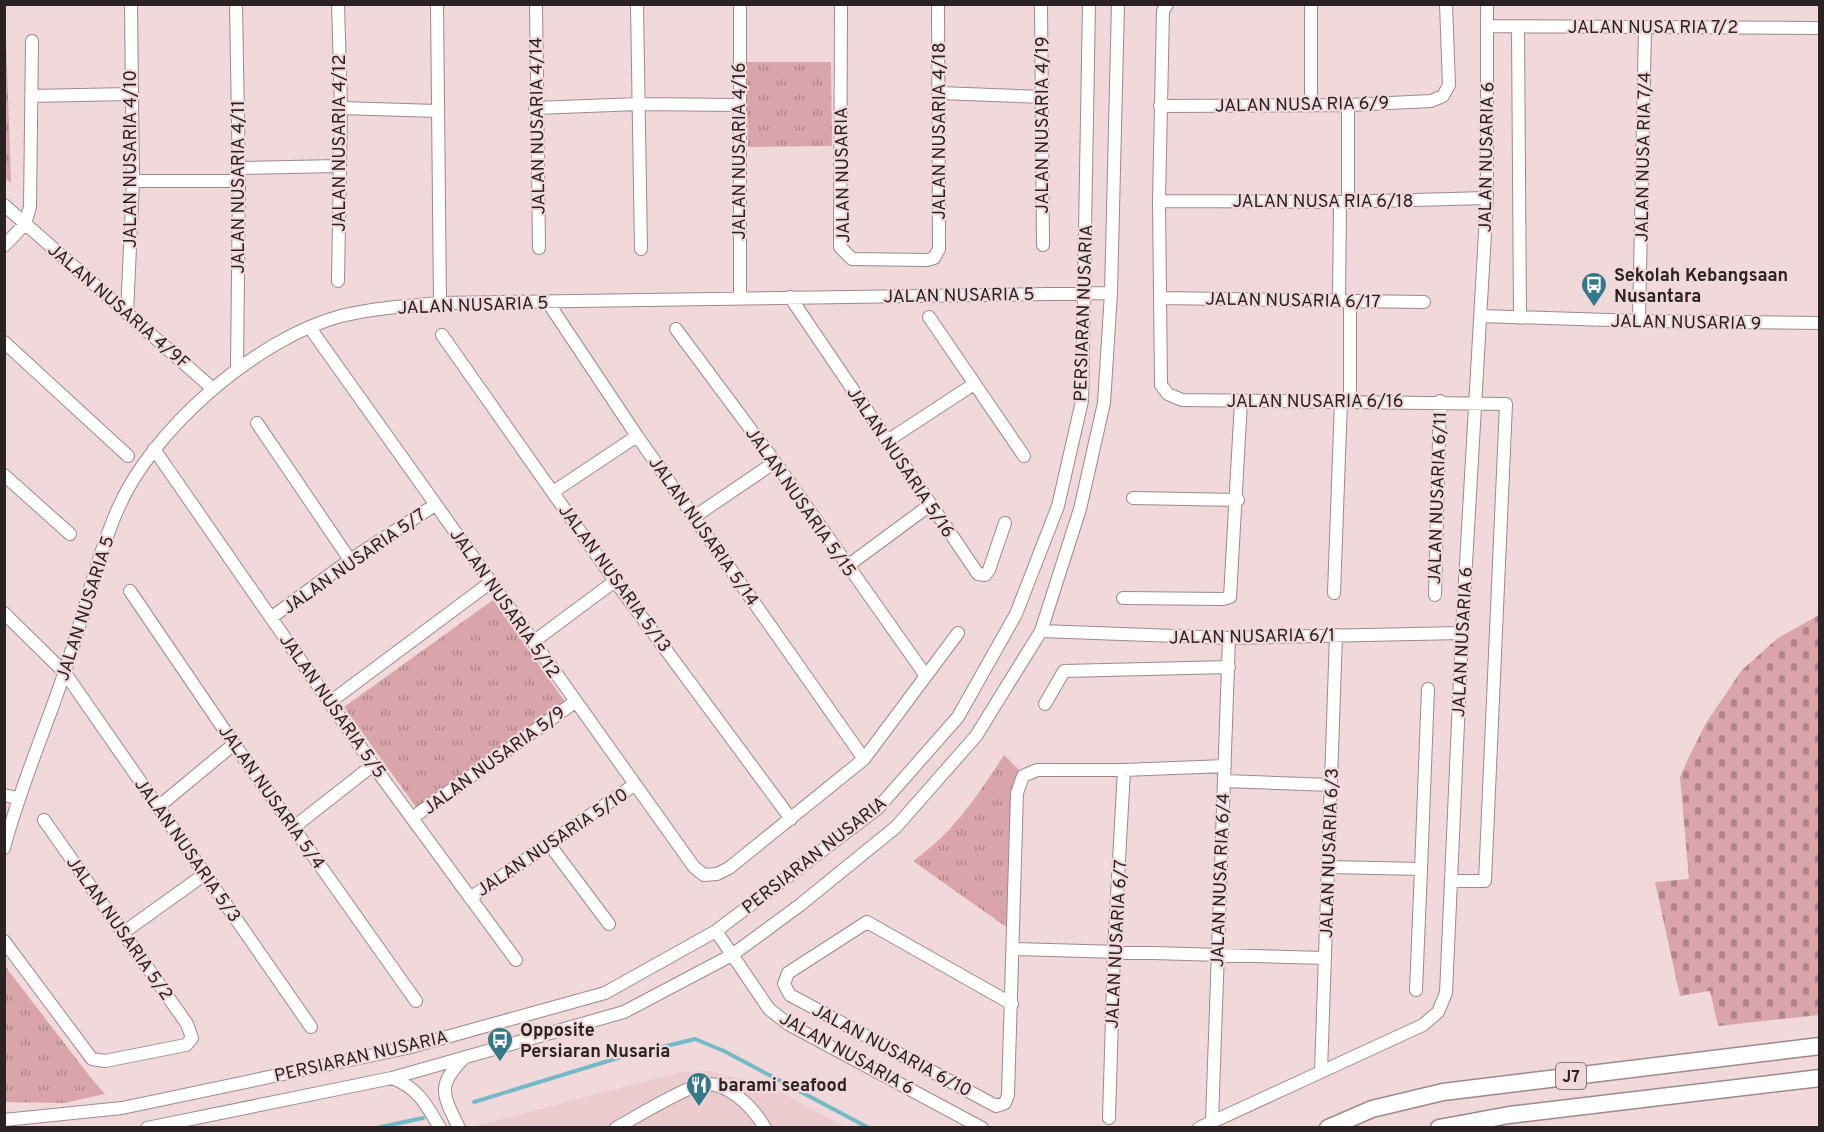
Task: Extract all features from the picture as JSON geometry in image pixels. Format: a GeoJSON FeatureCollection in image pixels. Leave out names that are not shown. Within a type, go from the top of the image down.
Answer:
{"type":"FeatureCollection","features":[{"type":"Feature","properties":{"kind":"main road","name":"J7"},"geometry":{"type":"LineString","coordinates":[[1328,1128],[1372,1109],[1443,1092],[1820,1046]]}},
{"type":"Feature","properties":{"kind":"main road","name":"J7"},"geometry":{"type":"LineString","coordinates":[[1439,1128],[1509,1115],[1820,1078]]}},
{"type":"Feature","properties":{"kind":"street","name":"JALAN NUSARIA 4/10"},"geometry":{"type":"LineString","coordinates":[[127,313],[133,182],[130,93],[131,4]]}},
{"type":"Feature","properties":{"kind":"street","name":"JALAN NUSARIA 4/11"},"geometry":{"type":"LineString","coordinates":[[236,4],[239,181],[237,369]]}},
{"type":"Feature","properties":{"kind":"street","name":"JALAN NUSARIA 4/12"},"geometry":{"type":"LineString","coordinates":[[338,4],[341,108],[338,281]]}},
{"type":"Feature","properties":{"kind":"street"},"geometry":{"type":"LineString","coordinates":[[437,4],[440,303]]}},
{"type":"Feature","properties":{"kind":"street","name":"JALAN NUSARIA 4/14"},"geometry":{"type":"LineString","coordinates":[[536,4],[538,248]]}},
{"type":"Feature","properties":{"kind":"street"},"geometry":{"type":"LineString","coordinates":[[637,4],[641,249]]}},
{"type":"Feature","properties":{"kind":"street","name":"JALAN NUSARIA 4/16"},"geometry":{"type":"LineString","coordinates":[[740,4],[740,298]]}},
{"type":"Feature","properties":{"kind":"street","name":"JALAN NUSARIA"},"geometry":{"type":"LineString","coordinates":[[841,4],[840,247],[852,259],[934,258]]}},
{"type":"Feature","properties":{"kind":"street","name":"JALAN NUSARIA 4/18"},"geometry":{"type":"LineString","coordinates":[[934,258],[939,249],[938,4]]}},
{"type":"Feature","properties":{"kind":"street","name":"JALAN NUSARIA 4/19"},"geometry":{"type":"LineString","coordinates":[[1041,4],[1043,245]]}},
{"type":"Feature","properties":{"kind":"street","name":"PERSIARAN NUSARIA"},"geometry":{"type":"LineString","coordinates":[[4,1120],[122,1108],[407,1048],[605,993],[716,931],[877,809],[958,717],[1016,614],[1058,506],[1082,401],[1086,293],[1089,4]]}},
{"type":"Feature","properties":{"kind":"street","name":"PERSIARAN NUSARIA"},"geometry":{"type":"LineString","coordinates":[[147,1128],[393,1078],[624,1012],[732,955],[800,905],[896,827],[976,736],[1041,631],[1080,509],[1104,403],[1111,292],[1118,4]]}},
{"type":"Feature","properties":{"kind":"street"},"geometry":{"type":"LineString","coordinates":[[1162,298],[1159,201],[1160,106],[1163,11],[1167,4]]}},
{"type":"Feature","properties":{"kind":"street"},"geometry":{"type":"LineString","coordinates":[[1311,4],[1311,105]]}},
{"type":"Feature","properties":{"kind":"street","name":"JALAN NUSA RIA 6/9"},"geometry":{"type":"LineString","coordinates":[[1160,106],[1347,105],[1431,101],[1443,96],[1449,86],[1446,4]]}},
{"type":"Feature","properties":{"kind":"street","name":"JALAN NUSARIA 6"},"geometry":{"type":"LineString","coordinates":[[1199,1128],[1423,1025],[1438,1012],[1446,993],[1462,633],[1487,198],[1487,4]]}},
{"type":"Feature","properties":{"kind":"street","name":"JALAN NUSA RIA 7/2"},"geometry":{"type":"LineString","coordinates":[[1487,26],[1820,27]]}},
{"type":"Feature","properties":{"kind":"street"},"geometry":{"type":"LineString","coordinates":[[1518,27],[1521,318]]}},
{"type":"Feature","properties":{"kind":"street","name":"JALAN NUSA RIA 7/4"},"geometry":{"type":"LineString","coordinates":[[1640,321],[1645,28]]}},
{"type":"Feature","properties":{"kind":"street"},"geometry":{"type":"LineString","coordinates":[[4,246],[25,224],[30,207],[32,41]]}},
{"type":"Feature","properties":{"kind":"street"},"geometry":{"type":"LineString","coordinates":[[31,96],[130,93]]}},
{"type":"Feature","properties":{"kind":"street"},"geometry":{"type":"LineString","coordinates":[[940,93],[1042,97]]}},
{"type":"Feature","properties":{"kind":"street"},"geometry":{"type":"LineString","coordinates":[[536,108],[639,104],[739,105]]}},
{"type":"Feature","properties":{"kind":"street"},"geometry":{"type":"LineString","coordinates":[[1334,593],[1346,402],[1344,202],[1347,105]]}},
{"type":"Feature","properties":{"kind":"street"},"geometry":{"type":"LineString","coordinates":[[341,108],[437,111]]}},
{"type":"Feature","properties":{"kind":"street"},"geometry":{"type":"LineString","coordinates":[[238,168],[339,166]]}},
{"type":"Feature","properties":{"kind":"street"},"geometry":{"type":"LineString","coordinates":[[133,182],[239,181]]}},
{"type":"Feature","properties":{"kind":"street","name":"JALAN NUSA RIA 6/18"},"geometry":{"type":"LineString","coordinates":[[1159,201],[1344,202],[1487,198]]}},
{"type":"Feature","properties":{"kind":"street","name":"JALAN NUSARIA 4/9F"},"geometry":{"type":"LineString","coordinates":[[4,206],[212,388]]}},
{"type":"Feature","properties":{"kind":"street"},"geometry":{"type":"LineString","coordinates":[[1086,293],[1111,292]]}},
{"type":"Feature","properties":{"kind":"street","name":"JALAN NUSARIA 5"},"geometry":{"type":"LineString","coordinates":[[4,848],[17,798],[65,673],[117,510],[154,449],[212,388],[237,369],[310,328],[340,317],[368,311],[440,303],[1086,293]]}},
{"type":"Feature","properties":{"kind":"street","name":"JALAN NUSARIA 5/16"},"geometry":{"type":"LineString","coordinates":[[790,297],[978,574],[985,574],[989,570],[1005,523]]}},
{"type":"Feature","properties":{"kind":"street","name":"JALAN NUSARIA 6/17"},"geometry":{"type":"LineString","coordinates":[[1162,298],[1424,302]]}},
{"type":"Feature","properties":{"kind":"street","name":"JALAN NUSARIA 6/16"},"geometry":{"type":"LineString","coordinates":[[1162,298],[1161,385],[1168,394],[1182,400],[1440,401],[1506,404],[1485,881],[1451,881]]}},
{"type":"Feature","properties":{"kind":"street","name":"JALAN NUSARIA 5/14"},"geometry":{"type":"LineString","coordinates":[[547,301],[637,436],[864,759]]}},
{"type":"Feature","properties":{"kind":"street","name":"JALAN NUSARIA 9"},"geometry":{"type":"LineString","coordinates":[[1481,316],[1820,323]]}},
{"type":"Feature","properties":{"kind":"street"},"geometry":{"type":"LineString","coordinates":[[929,317],[1024,456]]}},
{"type":"Feature","properties":{"kind":"street","name":"JALAN NUSARIA 5/12"},"geometry":{"type":"LineString","coordinates":[[310,328],[694,867],[704,875],[717,874],[729,868],[790,819]]}},
{"type":"Feature","properties":{"kind":"street","name":"JALAN NUSARIA 5/15"},"geometry":{"type":"LineString","coordinates":[[676,329],[775,462],[846,567],[926,676]]}},
{"type":"Feature","properties":{"kind":"street","name":"JALAN NUSARIA 5/13"},"geometry":{"type":"LineString","coordinates":[[442,335],[615,580],[790,819]]}},
{"type":"Feature","properties":{"kind":"street"},"geometry":{"type":"LineString","coordinates":[[4,342],[129,456]]}},
{"type":"Feature","properties":{"kind":"street"},"geometry":{"type":"LineString","coordinates":[[887,441],[974,384]]}},
{"type":"Feature","properties":{"kind":"street","name":"JALAN NUSARIA 6/11"},"geometry":{"type":"LineString","coordinates":[[1435,595],[1440,401]]}},
{"type":"Feature","properties":{"kind":"street"},"geometry":{"type":"LineString","coordinates":[[1124,598],[1223,599],[1230,597],[1238,500],[1241,402]]}},
{"type":"Feature","properties":{"kind":"street"},"geometry":{"type":"LineString","coordinates":[[257,423],[350,560]]}},
{"type":"Feature","properties":{"kind":"street"},"geometry":{"type":"LineString","coordinates":[[553,492],[637,436]]}},
{"type":"Feature","properties":{"kind":"street","name":"JALAN NUSARIA 5/5"},"geometry":{"type":"LineString","coordinates":[[154,449],[373,765],[516,960]]}},
{"type":"Feature","properties":{"kind":"street"},"geometry":{"type":"LineString","coordinates":[[694,517],[775,462]]}},
{"type":"Feature","properties":{"kind":"street"},"geometry":{"type":"LineString","coordinates":[[4,475],[70,534]]}},
{"type":"Feature","properties":{"kind":"street"},"geometry":{"type":"LineString","coordinates":[[1133,498],[1238,500]]}},
{"type":"Feature","properties":{"kind":"street","name":"JALAN NUSARIA 5/7"},"geometry":{"type":"LineString","coordinates":[[272,617],[350,560],[435,505]]}},
{"type":"Feature","properties":{"kind":"street"},"geometry":{"type":"LineString","coordinates":[[846,567],[930,505]]}},
{"type":"Feature","properties":{"kind":"street"},"geometry":{"type":"LineString","coordinates":[[533,642],[615,580]]}},
{"type":"Feature","properties":{"kind":"street"},"geometry":{"type":"LineString","coordinates":[[330,702],[490,582]]}},
{"type":"Feature","properties":{"kind":"street","name":"JALAN NUSARIA 5/4"},"geometry":{"type":"LineString","coordinates":[[130,591],[234,744],[416,1001]]}},
{"type":"Feature","properties":{"kind":"street","name":"JALAN NUSARIA 5/3"},"geometry":{"type":"LineString","coordinates":[[4,613],[65,673],[311,1027]]}},
{"type":"Feature","properties":{"kind":"street","name":"JALAN NUSARIA 6/1"},"geometry":{"type":"LineString","coordinates":[[1041,631],[1229,638],[1462,633]]}},
{"type":"Feature","properties":{"kind":"street"},"geometry":{"type":"LineString","coordinates":[[790,819],[864,759],[958,633]]}},
{"type":"Feature","properties":{"kind":"street","name":"JALAN NUSARIA 6/3"},"geometry":{"type":"LineString","coordinates":[[1321,1071],[1336,635]]}},
{"type":"Feature","properties":{"kind":"street","name":"JALAN NUSA RIA 6/4"},"geometry":{"type":"LineString","coordinates":[[1212,1121],[1229,638]]}},
{"type":"Feature","properties":{"kind":"street"},"geometry":{"type":"LineString","coordinates":[[1045,704],[1064,671],[1229,667]]}},
{"type":"Feature","properties":{"kind":"street"},"geometry":{"type":"LineString","coordinates":[[1416,990],[1428,689]]}},
{"type":"Feature","properties":{"kind":"street","name":"JALAN NUSARIA 5/9"},"geometry":{"type":"LineString","coordinates":[[412,818],[575,702]]}},
{"type":"Feature","properties":{"kind":"street"},"geometry":{"type":"LineString","coordinates":[[158,807],[234,744]]}},
{"type":"Feature","properties":{"kind":"street"},"geometry":{"type":"LineString","coordinates":[[294,827],[373,765]]}},
{"type":"Feature","properties":{"kind":"street"},"geometry":{"type":"LineString","coordinates":[[1012,1004],[1017,794],[1023,776],[1037,770],[1125,770],[1225,766]]}},
{"type":"Feature","properties":{"kind":"street","name":"JALAN NUSARIA 6/7"},"geometry":{"type":"LineString","coordinates":[[1109,1118],[1114,950],[1125,770]]}},
{"type":"Feature","properties":{"kind":"street"},"geometry":{"type":"LineString","coordinates":[[1224,781],[1331,785]]}},
{"type":"Feature","properties":{"kind":"street","name":"JALAN NUSARIA 5/10"},"geometry":{"type":"LineString","coordinates":[[470,898],[634,785]]}},
{"type":"Feature","properties":{"kind":"street"},"geometry":{"type":"LineString","coordinates":[[4,795],[17,798]]}},
{"type":"Feature","properties":{"kind":"street","name":"JALAN NUSARIA 5/2"},"geometry":{"type":"LineString","coordinates":[[4,941],[92,1059],[105,1061],[186,1045],[192,1038],[187,1024],[44,820]]}},
{"type":"Feature","properties":{"kind":"street"},"geometry":{"type":"LineString","coordinates":[[549,844],[609,924]]}},
{"type":"Feature","properties":{"kind":"street"},"geometry":{"type":"LineString","coordinates":[[1329,867],[1421,869]]}},
{"type":"Feature","properties":{"kind":"street"},"geometry":{"type":"LineString","coordinates":[[124,933],[205,874]]}},
{"type":"Feature","properties":{"kind":"street","name":"JALAN NUSARIA 6/10"},"geometry":{"type":"LineString","coordinates":[[867,922],[1012,1004],[1008,1095],[1005,1102],[996,1106],[790,995],[784,984],[788,972],[867,922]]}},
{"type":"Feature","properties":{"kind":"street","name":"JALAN NUSARIA 6"},"geometry":{"type":"LineString","coordinates":[[716,931],[769,1009],[788,1024],[982,1128]]}},
{"type":"Feature","properties":{"kind":"street"},"geometry":{"type":"LineString","coordinates":[[1013,949],[1114,950],[1325,958]]}},
{"type":"Feature","properties":{"kind":"street"},"geometry":{"type":"LineString","coordinates":[[459,1128],[445,1100],[444,1084],[448,1074],[465,1058]]}},
{"type":"Feature","properties":{"kind":"street"},"geometry":{"type":"LineString","coordinates":[[393,1078],[409,1085],[422,1097],[440,1128]]}},
{"type":"Feature","properties":{"kind":"street"},"geometry":{"type":"LineString","coordinates":[[616,1128],[700,1085],[723,1087],[742,1100],[765,1128]]}},
{"type":"Feature","properties":{"kind":"shaded area"},"geometry":{"type":"Polygon","coordinates":[[[710,1071],[773,1088],[845,1127],[468,1128],[681,1072],[710,1071]]]}},
{"type":"Feature","properties":{"kind":"green space"},"geometry":{"type":"Polygon","coordinates":[[[6,38],[11,183],[4,177],[6,38]]]}},
{"type":"Feature","properties":{"kind":"green space"},"geometry":{"type":"Polygon","coordinates":[[[746,62],[831,62],[832,146],[748,147],[746,62]]]}},
{"type":"Feature","properties":{"kind":"green space"},"geometry":{"type":"Polygon","coordinates":[[[493,600],[566,703],[418,810],[344,707],[493,600]]]}},
{"type":"Feature","properties":{"kind":"green space"},"geometry":{"type":"Polygon","coordinates":[[[1819,615],[1819,1015],[1718,1026],[1710,991],[1680,996],[1655,882],[1689,879],[1680,777],[1706,723],[1742,670],[1778,638],[1819,615]]]}},
{"type":"Feature","properties":{"kind":"green space"},"geometry":{"type":"Polygon","coordinates":[[[1004,755],[1022,773],[1009,929],[913,861],[953,826],[1004,755]]]}},
{"type":"Feature","properties":{"kind":"green space"},"geometry":{"type":"Polygon","coordinates":[[[5,966],[105,1094],[64,1103],[5,1102],[5,966]]]}},
{"type":"Feature","properties":{"kind":"waterway"},"geometry":{"type":"LineString","coordinates":[[474,1102],[621,1057],[695,1039],[724,1051],[869,1128]]}},
{"type":"Feature","properties":{"kind":"waterway"},"geometry":{"type":"LineString","coordinates":[[376,1128],[423,1118]]}},
{"type":"Feature","properties":{"kind":"place","name":"Sekolah Kebangsaan Nusantara"},"geometry":{"type":"Point","coordinates":[1594,308]}},
{"type":"Feature","properties":{"kind":"place","name":"Opposite Persiaran Nusaria"},"geometry":{"type":"Point","coordinates":[500,1063]}},
{"type":"Feature","properties":{"kind":"place","name":"barami seafood"},"geometry":{"type":"Point","coordinates":[699,1108]}}]}
